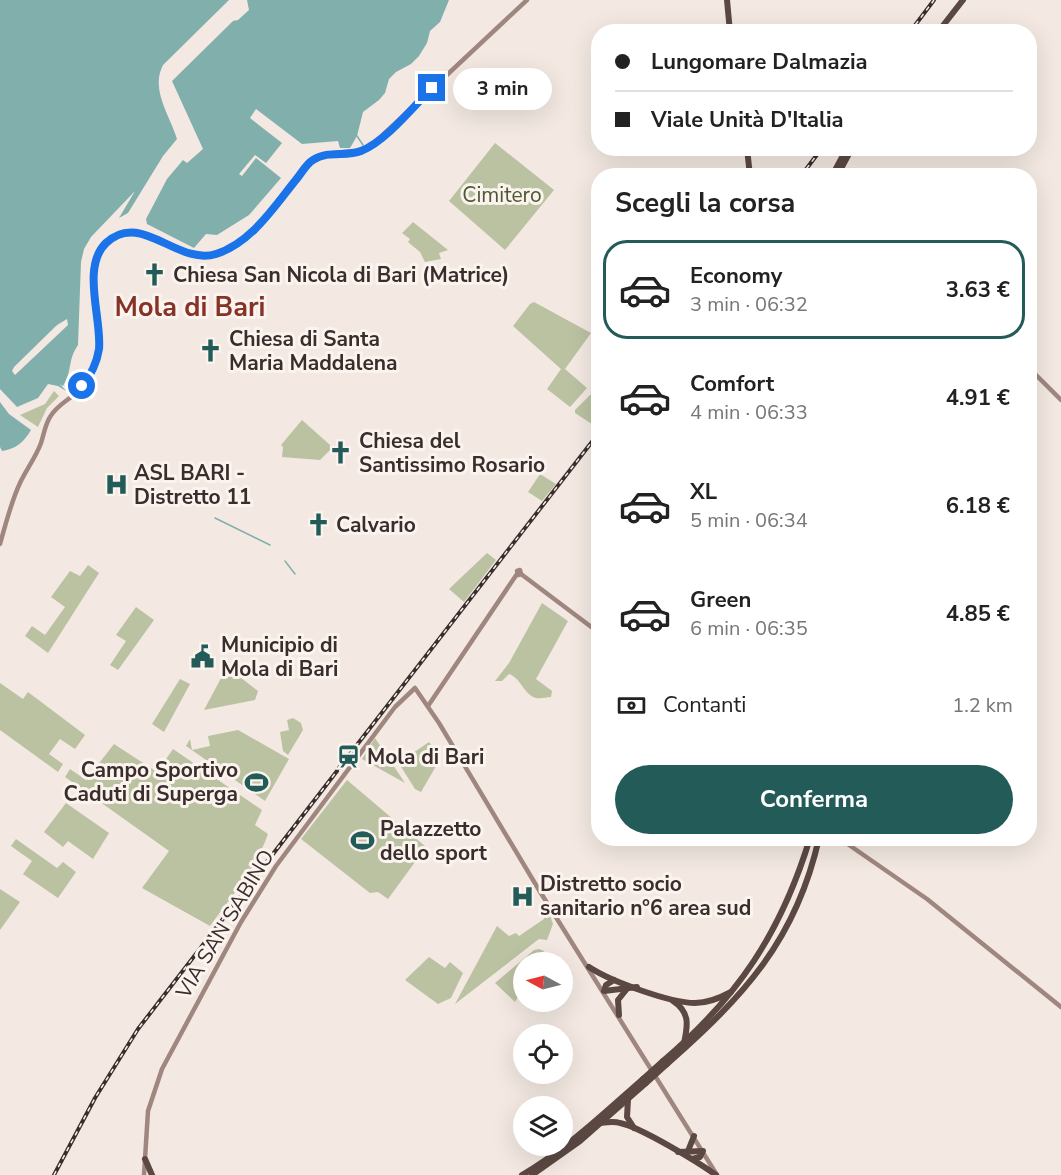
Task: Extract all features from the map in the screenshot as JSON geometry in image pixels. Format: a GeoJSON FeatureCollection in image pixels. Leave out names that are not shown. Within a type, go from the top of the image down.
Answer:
{"type":"FeatureCollection","features":[{"type":"Feature","properties":{"kind":"highway"},"geometry":{"type":"LineString","coordinates":[[727,0],[729,24]]}},
{"type":"Feature","properties":{"kind":"highway"},"geometry":{"type":"LineString","coordinates":[[939,24],[958,0]]}},
{"type":"Feature","properties":{"kind":"highway"},"geometry":{"type":"LineString","coordinates":[[944,24],[963,0]]}},
{"type":"Feature","properties":{"kind":"highway"},"geometry":{"type":"LineString","coordinates":[[665,1063],[710,1019],[752,966],[778,920],[808,846]]}},
{"type":"Feature","properties":{"kind":"highway"},"geometry":{"type":"LineString","coordinates":[[522,1175],[546,1161],[576,1138],[730,1007],[764,965],[796,909],[808,879],[817,846]]}},
{"type":"Feature","properties":{"kind":"highway"},"geometry":{"type":"LineString","coordinates":[[589,967],[615,980],[670,999],[692,1003],[708,1002],[734,990]]}},
{"type":"Feature","properties":{"kind":"highway"},"geometry":{"type":"LineString","coordinates":[[615,980],[606,985],[604,991],[638,987]]}},
{"type":"Feature","properties":{"kind":"highway"},"geometry":{"type":"LineString","coordinates":[[619,1015],[618,1000],[626,990]]}},
{"type":"Feature","properties":{"kind":"highway"},"geometry":{"type":"LineString","coordinates":[[670,999],[681,1007],[686,1015],[684,1043]]}},
{"type":"Feature","properties":{"kind":"highway"},"geometry":{"type":"LineString","coordinates":[[532,1175],[549,1165],[601,1124],[644,1081]]}},
{"type":"Feature","properties":{"kind":"highway"},"geometry":{"type":"LineString","coordinates":[[628,1099],[627,1117],[635,1128]]}},
{"type":"Feature","properties":{"kind":"highway"},"geometry":{"type":"LineString","coordinates":[[601,1124],[614,1121],[635,1128],[716,1175]]}},
{"type":"Feature","properties":{"kind":"highway"},"geometry":{"type":"LineString","coordinates":[[688,1151],[694,1136]]}},
{"type":"Feature","properties":{"kind":"highway"},"geometry":{"type":"LineString","coordinates":[[677,1152],[703,1151],[700,1157],[689,1159]]}},
{"type":"Feature","properties":{"kind":"highway"},"geometry":{"type":"LineString","coordinates":[[145,1159],[152,1175]]}},
{"type":"Feature","properties":{"kind":"street"},"geometry":{"type":"LineString","coordinates":[[0,544],[10,507],[34,458],[50,417],[59,406],[80,389],[95,364],[99,342],[95,304],[96,267],[98,255],[103,246],[118,235],[137,231],[188,254],[208,255],[227,248],[264,221],[311,161],[335,153],[355,153],[371,146],[527,0]]}},
{"type":"Feature","properties":{"kind":"street"},"geometry":{"type":"LineString","coordinates":[[1037,376],[1061,400]]}},
{"type":"Feature","properties":{"kind":"street"},"geometry":{"type":"LineString","coordinates":[[591,627],[519,574],[428,706],[716,1175]]}},
{"type":"Feature","properties":{"kind":"street","name":"VIA SAN SABINO"},"geometry":{"type":"LineString","coordinates":[[144,1175],[148,1111],[158,1078],[241,922],[276,866],[395,707],[415,688],[428,706]]}},
{"type":"Feature","properties":{"kind":"street"},"geometry":{"type":"LineString","coordinates":[[851,846],[927,899],[1061,1007]]}},
{"type":"Feature","properties":{"kind":"green space","name":"Cimitero"},"geometry":{"type":"Polygon","coordinates":[[[495,143],[554,190],[505,250],[449,201],[495,143]]]}},
{"type":"Feature","properties":{"kind":"green space"},"geometry":{"type":"Polygon","coordinates":[[[413,222],[448,250],[439,253],[441,259],[425,262],[420,252],[408,242],[410,239],[402,233],[413,222]]]}},
{"type":"Feature","properties":{"kind":"green space"},"geometry":{"type":"Polygon","coordinates":[[[534,302],[591,333],[565,369],[587,388],[570,407],[547,389],[561,369],[513,326],[534,302]]]}},
{"type":"Feature","properties":{"kind":"green space"},"geometry":{"type":"Polygon","coordinates":[[[54,391],[59,396],[47,408],[38,427],[20,415],[45,404],[54,391]]]}},
{"type":"Feature","properties":{"kind":"green space"},"geometry":{"type":"Polygon","coordinates":[[[591,394],[591,423],[575,413],[575,410],[591,394]]]}},
{"type":"Feature","properties":{"kind":"green space"},"geometry":{"type":"Polygon","coordinates":[[[302,420],[330,445],[331,449],[320,460],[282,457],[283,447],[281,445],[302,420]]]}},
{"type":"Feature","properties":{"kind":"green space"},"geometry":{"type":"Polygon","coordinates":[[[540,474],[556,484],[542,501],[528,492],[540,474]]]}},
{"type":"Feature","properties":{"kind":"green space"},"geometry":{"type":"Polygon","coordinates":[[[487,553],[496,560],[464,602],[449,589],[487,553]]]}},
{"type":"Feature","properties":{"kind":"green space"},"geometry":{"type":"Polygon","coordinates":[[[88,565],[99,573],[48,653],[25,636],[32,626],[45,635],[65,607],[51,597],[70,571],[80,576],[88,565]]]}},
{"type":"Feature","properties":{"kind":"green space"},"geometry":{"type":"Polygon","coordinates":[[[542,603],[568,621],[536,679],[552,691],[551,697],[538,698],[528,693],[517,679],[509,674],[502,681],[495,681],[509,663],[542,603]]]}},
{"type":"Feature","properties":{"kind":"green space"},"geometry":{"type":"Polygon","coordinates":[[[136,607],[154,620],[118,670],[110,665],[126,641],[116,635],[136,607]]]}},
{"type":"Feature","properties":{"kind":"green space"},"geometry":{"type":"Polygon","coordinates":[[[227,667],[258,691],[255,700],[204,710],[227,667]]]}},
{"type":"Feature","properties":{"kind":"green space"},"geometry":{"type":"Polygon","coordinates":[[[180,679],[190,684],[164,732],[152,724],[180,679]]]}},
{"type":"Feature","properties":{"kind":"green space"},"geometry":{"type":"Polygon","coordinates":[[[0,683],[23,699],[28,692],[85,735],[75,749],[60,739],[49,754],[63,764],[58,772],[0,730],[0,683]]]}},
{"type":"Feature","properties":{"kind":"green space"},"geometry":{"type":"Polygon","coordinates":[[[293,718],[301,723],[303,730],[288,755],[283,751],[280,732],[289,730],[287,720],[293,718]]]}},
{"type":"Feature","properties":{"kind":"green space","name":"Campo Sportivo Caduti di Superga"},"geometry":{"type":"Polygon","coordinates":[[[238,730],[289,759],[265,801],[186,746],[190,739],[192,750],[210,746],[208,736],[238,730]]]}},
{"type":"Feature","properties":{"kind":"green space"},"geometry":{"type":"Polygon","coordinates":[[[375,738],[405,783],[362,759],[375,738]]]}},
{"type":"Feature","properties":{"kind":"green space"},"geometry":{"type":"Polygon","coordinates":[[[429,742],[432,746],[429,749],[439,761],[421,792],[415,789],[393,754],[398,751],[410,755],[429,742]]]}},
{"type":"Feature","properties":{"kind":"green space"},"geometry":{"type":"Polygon","coordinates":[[[114,744],[157,772],[173,749],[262,810],[255,825],[268,834],[263,847],[242,882],[210,926],[142,888],[169,851],[65,777],[70,769],[86,780],[114,744]]]}},
{"type":"Feature","properties":{"kind":"green space","name":"Palazzetto dello sport"},"geometry":{"type":"Polygon","coordinates":[[[347,780],[426,847],[388,899],[378,892],[370,893],[301,839],[347,780]]]}},
{"type":"Feature","properties":{"kind":"green space"},"geometry":{"type":"Polygon","coordinates":[[[66,803],[109,833],[93,859],[68,841],[63,847],[44,832],[66,803]]]}},
{"type":"Feature","properties":{"kind":"green space"},"geometry":{"type":"Polygon","coordinates":[[[16,839],[57,868],[63,862],[76,872],[58,898],[23,874],[32,861],[11,846],[16,839]]]}},
{"type":"Feature","properties":{"kind":"green space"},"geometry":{"type":"Polygon","coordinates":[[[0,889],[20,902],[0,930],[0,889]]]}},
{"type":"Feature","properties":{"kind":"green space"},"geometry":{"type":"Polygon","coordinates":[[[547,906],[553,924],[547,940],[539,939],[522,952],[513,952],[513,959],[455,1004],[497,926],[509,936],[516,933],[519,936],[544,919],[542,909],[547,906]]]}},
{"type":"Feature","properties":{"kind":"green space"},"geometry":{"type":"Polygon","coordinates":[[[539,949],[544,951],[532,952],[539,949]]]}},
{"type":"Feature","properties":{"kind":"green space"},"geometry":{"type":"Polygon","coordinates":[[[429,957],[445,968],[450,962],[463,973],[451,998],[438,1004],[405,980],[429,957]]]}},
{"type":"Feature","properties":{"kind":"green space"},"geometry":{"type":"Polygon","coordinates":[[[513,968],[513,1000],[495,983],[513,968]]]}},
{"type":"Feature","properties":{"kind":"water"},"geometry":{"type":"Polygon","coordinates":[[[0,0],[229,0],[163,65],[160,74],[160,93],[177,139],[163,156],[128,213],[119,218],[135,191],[91,237],[84,249],[81,262],[78,345],[72,356],[66,380],[63,386],[60,384],[66,391],[48,384],[38,398],[17,407],[0,389],[0,0]],[[67,319],[57,325],[14,367],[12,371],[15,375],[68,325],[67,319]]]}},
{"type":"Feature","properties":{"kind":"water"},"geometry":{"type":"Polygon","coordinates":[[[247,0],[449,0],[440,22],[430,31],[427,43],[419,56],[389,79],[385,93],[363,112],[357,136],[350,148],[340,148],[338,141],[302,144],[256,109],[250,118],[282,143],[266,163],[255,155],[239,174],[242,176],[256,158],[281,178],[249,215],[217,235],[206,234],[194,248],[147,224],[146,219],[167,179],[183,160],[187,163],[203,149],[172,81],[233,21],[238,20],[249,10],[247,0]]]}},
{"type":"Feature","properties":{"kind":"water"},"geometry":{"type":"Polygon","coordinates":[[[0,402],[9,414],[31,430],[19,444],[2,451],[0,447],[0,402]]]}},
{"type":"Feature","properties":{"kind":"waterway"},"geometry":{"type":"LineString","coordinates":[[357,136],[363,145]]}},
{"type":"Feature","properties":{"kind":"waterway"},"geometry":{"type":"LineString","coordinates":[[178,494],[195,505]]}},
{"type":"Feature","properties":{"kind":"waterway"},"geometry":{"type":"LineString","coordinates":[[215,518],[270,545]]}},
{"type":"Feature","properties":{"kind":"waterway"},"geometry":{"type":"LineString","coordinates":[[285,561],[295,574]]}},
{"type":"Feature","properties":{"kind":"railway"},"geometry":{"type":"LineString","coordinates":[[916,24],[934,0]]}},
{"type":"Feature","properties":{"kind":"railway"},"geometry":{"type":"LineString","coordinates":[[807,168],[816,156]]}},
{"type":"Feature","properties":{"kind":"railway"},"geometry":{"type":"LineString","coordinates":[[339,768],[591,443]]}},
{"type":"Feature","properties":{"kind":"railway"},"geometry":{"type":"LineString","coordinates":[[54,1175],[95,1098],[138,1029],[337,771]]}},
{"type":"Feature","properties":{"kind":"place","name":"Chiesa San Nicola di Bari (Matrice)"},"geometry":{"type":"Point","coordinates":[155,275]}},
{"type":"Feature","properties":{"kind":"place","name":"Chiesa di Santa Maria Maddalena"},"geometry":{"type":"Point","coordinates":[211,351]}},
{"type":"Feature","properties":{"kind":"place","name":"Chiesa del Santissimo Rosario"},"geometry":{"type":"Point","coordinates":[341,453]}},
{"type":"Feature","properties":{"kind":"place","name":"ASL BARI - Distretto 11"},"geometry":{"type":"Point","coordinates":[116,485]}},
{"type":"Feature","properties":{"kind":"place","name":"Calvario"},"geometry":{"type":"Point","coordinates":[318,525]}},
{"type":"Feature","properties":{"kind":"place","name":"Municipio di Mola di Bari"},"geometry":{"type":"Point","coordinates":[203,657]}},
{"type":"Feature","properties":{"kind":"place","name":"Mola di Bari"},"geometry":{"type":"Point","coordinates":[349,757]}},
{"type":"Feature","properties":{"kind":"place","name":"Campo Sportivo Caduti di Superga"},"geometry":{"type":"Point","coordinates":[256,782]}},
{"type":"Feature","properties":{"kind":"place","name":"Palazzetto dello sport"},"geometry":{"type":"Point","coordinates":[362,841]}},
{"type":"Feature","properties":{"kind":"place","name":"Distretto socio sanitario n°6 area sud"},"geometry":{"type":"Point","coordinates":[522,896]}},
{"type":"Feature","properties":{"kind":"district","name":"Mola di Bari"},"geometry":{"type":"Point","coordinates":[190,307]}},
{"type":"Feature","properties":{"kind":"route"},"geometry":{"type":"LineString","coordinates":[[82,386],[93,369],[99,349],[95,304],[97,257],[103,246],[110,240],[123,233],[137,231],[188,254],[217,254],[264,221],[311,161],[335,153],[363,151],[390,129],[432,88]]}}]}
